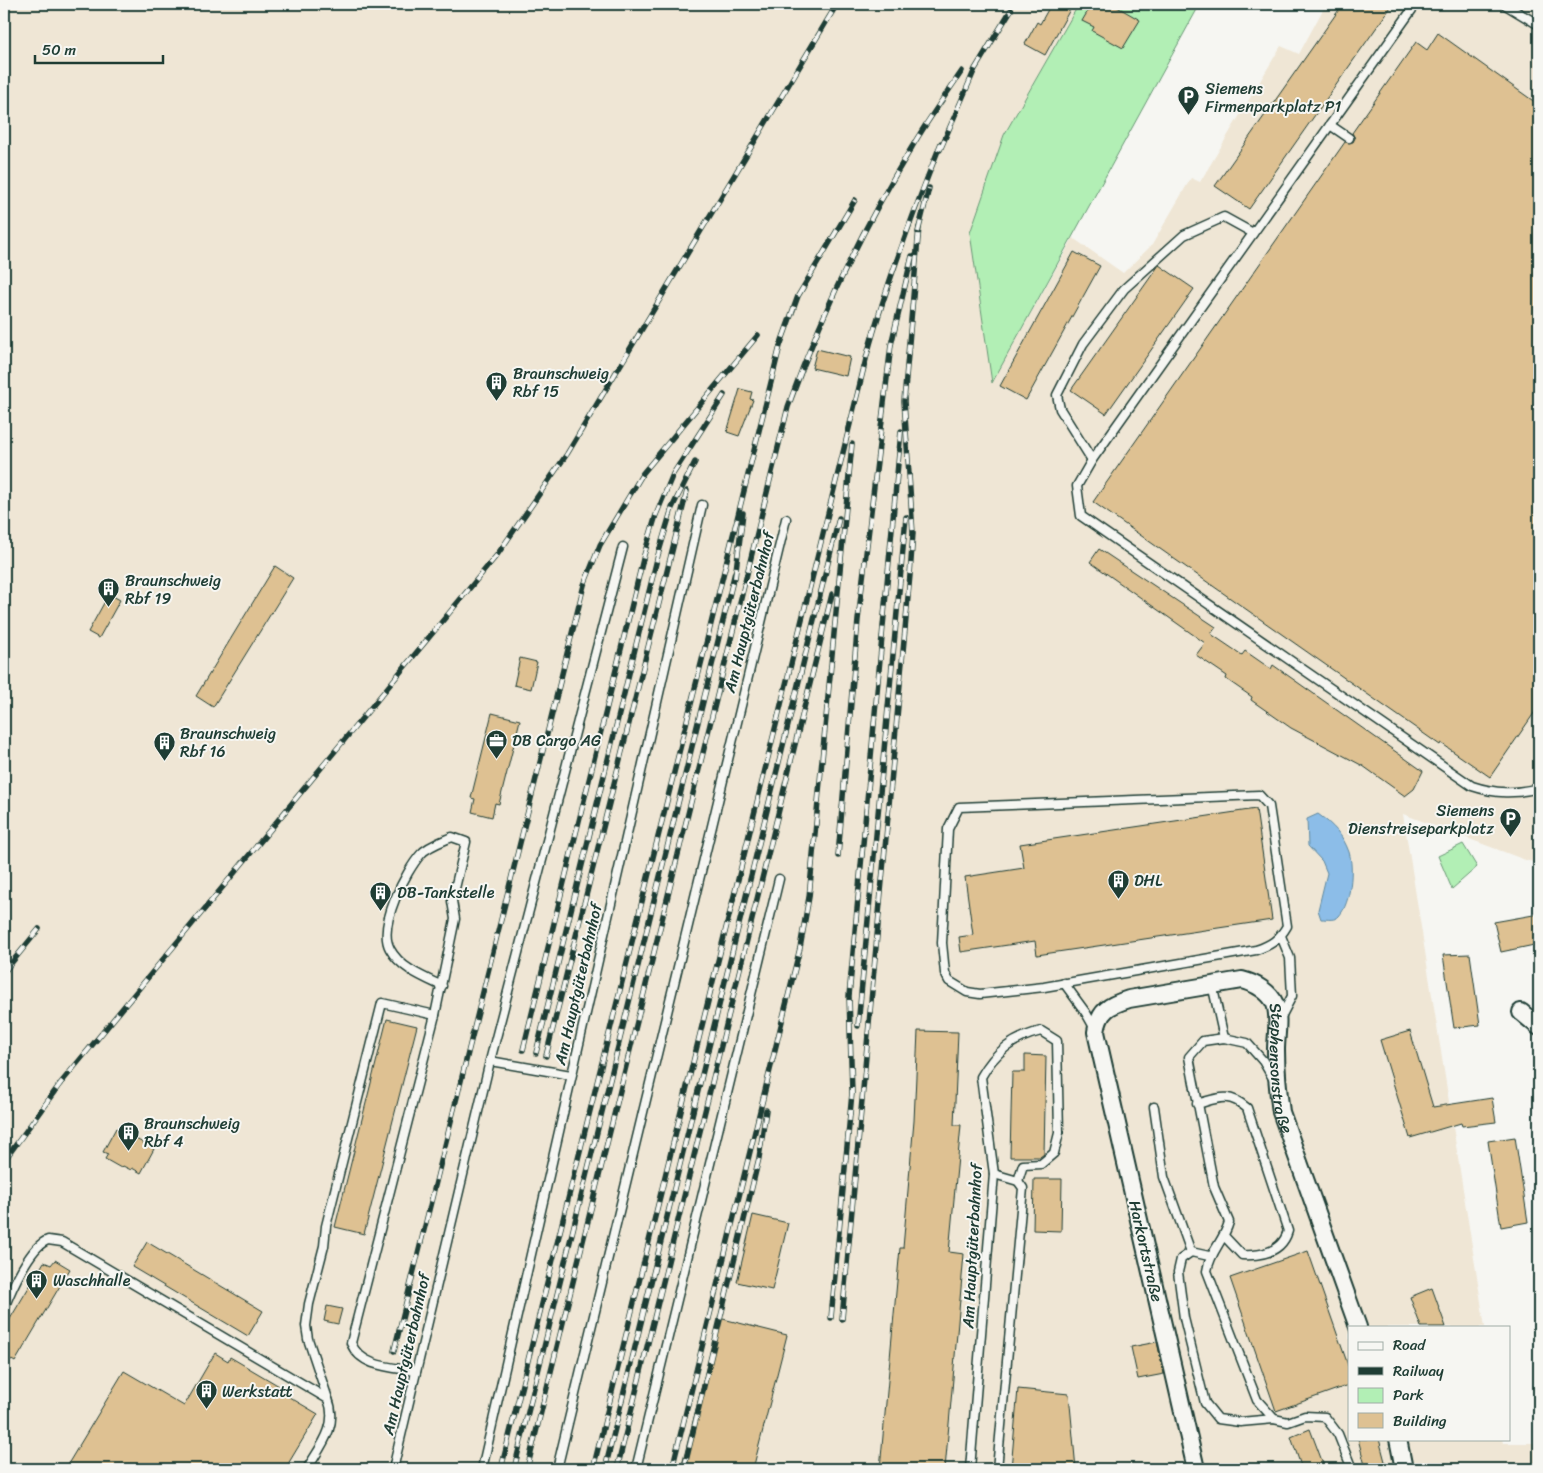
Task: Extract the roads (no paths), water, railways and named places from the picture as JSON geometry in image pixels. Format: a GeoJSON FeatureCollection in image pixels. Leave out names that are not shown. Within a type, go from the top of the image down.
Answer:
{"type":"FeatureCollection","features":[{"type":"Feature","properties":{"kind":"street","name":"Stephensonstraße"},"geometry":{"type":"LineString","coordinates":[[1096,1032],[1101,1013],[1111,1004],[1129,999],[1242,980],[1253,982],[1264,990],[1275,1004],[1278,1024],[1278,1086],[1281,1112],[1358,1326]]}},
{"type":"Feature","properties":{"kind":"street"},"geometry":{"type":"LineString","coordinates":[[1521,1012],[1539,1027]]}},
{"type":"Feature","properties":{"kind":"street","name":"Harkortstraße"},"geometry":{"type":"LineString","coordinates":[[1096,1032],[1196,1469]]}},
{"type":"Feature","properties":{"kind":"street"},"geometry":{"type":"LineString","coordinates":[[1398,1440],[1404,1469]]}},
{"type":"Feature","properties":{"kind":"lane"},"geometry":{"type":"LineString","coordinates":[[1416,4],[1092,460],[1077,486],[1081,516],[1472,786],[1489,792],[1516,793],[1539,788]]}},
{"type":"Feature","properties":{"kind":"lane"},"geometry":{"type":"LineString","coordinates":[[1504,4],[1539,25]]}},
{"type":"Feature","properties":{"kind":"lane"},"geometry":{"type":"LineString","coordinates":[[1330,125],[1349,138]]}},
{"type":"Feature","properties":{"kind":"lane"},"geometry":{"type":"LineString","coordinates":[[1092,460],[1060,409],[1056,395],[1082,344],[1124,289],[1184,235],[1224,216],[1253,234]]}},
{"type":"Feature","properties":{"kind":"lane","name":"Am Hauptgüterbahnhof"},"geometry":{"type":"LineString","coordinates":[[482,1469],[702,505]]}},
{"type":"Feature","properties":{"kind":"lane","name":"Am Hauptgüterbahnhof"},"geometry":{"type":"LineString","coordinates":[[557,1469],[786,519]]}},
{"type":"Feature","properties":{"kind":"lane","name":"Am Hauptgüterbahnhof"},"geometry":{"type":"LineString","coordinates":[[394,1469],[490,1061],[623,547]]}},
{"type":"Feature","properties":{"kind":"lane"},"geometry":{"type":"LineString","coordinates":[[1259,795],[1269,806],[1287,926],[1281,936],[1271,945],[1256,950],[1064,983],[980,994],[967,992],[949,981],[945,973],[942,943],[948,829],[959,807],[1259,795]]}},
{"type":"Feature","properties":{"kind":"lane"},"geometry":{"type":"LineString","coordinates":[[416,1371],[372,1364],[355,1354],[351,1344],[442,986],[455,919],[452,902],[466,842],[452,836],[422,852],[403,881],[386,924],[388,947],[400,962],[418,975],[442,986]]}},
{"type":"Feature","properties":{"kind":"lane"},"geometry":{"type":"LineString","coordinates":[[636,1469],[779,880]]}},
{"type":"Feature","properties":{"kind":"lane"},"geometry":{"type":"LineString","coordinates":[[1278,1024],[1292,996],[1290,958],[1281,936]]}},
{"type":"Feature","properties":{"kind":"lane"},"geometry":{"type":"LineString","coordinates":[[1064,983],[1086,1013],[1096,1032]]}},
{"type":"Feature","properties":{"kind":"lane"},"geometry":{"type":"LineString","coordinates":[[1212,984],[1224,1038]]}},
{"type":"Feature","properties":{"kind":"lane"},"geometry":{"type":"LineString","coordinates":[[307,1469],[332,1425],[332,1409],[308,1339],[307,1315],[323,1254],[326,1226],[382,1003],[435,1015]]}},
{"type":"Feature","properties":{"kind":"lane","name":"Am Hauptgüterbahnhof"},"geometry":{"type":"LineString","coordinates":[[970,1469],[994,1174],[981,1077],[989,1063],[1003,1049],[1021,1036],[1041,1031],[1057,1041],[1059,1133],[1054,1153],[1041,1164],[1023,1165],[1018,1181]]}},
{"type":"Feature","properties":{"kind":"lane"},"geometry":{"type":"LineString","coordinates":[[1274,1419],[1257,1400],[1207,1271],[1210,1256],[1225,1237],[1229,1222],[1214,1187],[1189,1057],[1203,1041],[1224,1038],[1247,1043],[1263,1061],[1278,1086]]}},
{"type":"Feature","properties":{"kind":"lane"},"geometry":{"type":"LineString","coordinates":[[490,1061],[571,1075]]}},
{"type":"Feature","properties":{"kind":"lane"},"geometry":{"type":"LineString","coordinates":[[1197,1104],[1226,1096],[1237,1099],[1247,1108],[1288,1231],[1285,1241],[1277,1249],[1256,1256],[1242,1254],[1225,1237]]}},
{"type":"Feature","properties":{"kind":"lane"},"geometry":{"type":"LineString","coordinates":[[1154,1107],[1164,1177],[1190,1252]]}},
{"type":"Feature","properties":{"kind":"lane"},"geometry":{"type":"LineString","coordinates":[[994,1174],[1018,1181],[1023,1188],[996,1469]]}},
{"type":"Feature","properties":{"kind":"lane"},"geometry":{"type":"LineString","coordinates":[[4,1308],[14,1284],[34,1251],[46,1240],[57,1240],[328,1399]]}},
{"type":"Feature","properties":{"kind":"lane"},"geometry":{"type":"LineString","coordinates":[[1190,1252],[1210,1256]]}},
{"type":"Feature","properties":{"kind":"lane"},"geometry":{"type":"LineString","coordinates":[[1190,1252],[1182,1260],[1178,1272],[1184,1318],[1205,1403],[1218,1419],[1240,1422],[1274,1419],[1288,1422],[1305,1416],[1325,1417],[1338,1434],[1352,1469]]}},
{"type":"Feature","properties":{"kind":"water"},"geometry":{"type":"Polygon","coordinates":[[[1318,814],[1341,835],[1347,846],[1350,859],[1349,894],[1343,910],[1337,918],[1333,919],[1321,919],[1318,910],[1327,873],[1322,861],[1308,846],[1307,819],[1318,814]]]}},
{"type":"Feature","properties":{"kind":"railway"},"geometry":{"type":"LineString","coordinates":[[4,1161],[60,1084],[497,555],[567,454],[837,4]]}},
{"type":"Feature","properties":{"kind":"railway"},"geometry":{"type":"LineString","coordinates":[[940,150],[975,69],[1011,10]]}},
{"type":"Feature","properties":{"kind":"railway"},"geometry":{"type":"LineString","coordinates":[[527,1469],[788,407],[828,307],[859,242],[918,137],[962,71]]}},
{"type":"Feature","properties":{"kind":"railway"},"geometry":{"type":"LineString","coordinates":[[593,1469],[867,355],[901,248],[941,143]]}},
{"type":"Feature","properties":{"kind":"railway"},"geometry":{"type":"LineString","coordinates":[[918,232],[929,188]]}},
{"type":"Feature","properties":{"kind":"railway"},"geometry":{"type":"LineString","coordinates":[[501,1469],[780,346],[798,296],[855,200]]}},
{"type":"Feature","properties":{"kind":"railway"},"geometry":{"type":"LineString","coordinates":[[842,1319],[913,533],[904,401],[919,227]]}},
{"type":"Feature","properties":{"kind":"railway"},"geometry":{"type":"LineString","coordinates":[[838,856],[858,620],[891,345],[912,256]]}},
{"type":"Feature","properties":{"kind":"railway"},"geometry":{"type":"LineString","coordinates":[[394,1351],[584,585],[600,545],[643,473],[758,335]]}},
{"type":"Feature","properties":{"kind":"railway"},"geometry":{"type":"LineString","coordinates":[[523,1050],[644,555],[656,515],[673,474],[724,395]]}},
{"type":"Feature","properties":{"kind":"railway"},"geometry":{"type":"LineString","coordinates":[[831,1318],[852,1093],[849,996],[901,431]]}},
{"type":"Feature","properties":{"kind":"railway"},"geometry":{"type":"LineString","coordinates":[[672,1469],[800,948],[809,897],[852,444]]}},
{"type":"Feature","properties":{"kind":"railway"},"geometry":{"type":"LineString","coordinates":[[536,1053],[658,555],[672,508],[695,462]]}},
{"type":"Feature","properties":{"kind":"railway"},"geometry":{"type":"LineString","coordinates":[[546,1056],[687,491]]}},
{"type":"Feature","properties":{"kind":"railway"},"geometry":{"type":"LineString","coordinates":[[735,578],[743,513]]}},
{"type":"Feature","properties":{"kind":"railway"},"geometry":{"type":"LineString","coordinates":[[858,1026],[906,517]]}},
{"type":"Feature","properties":{"kind":"railway"},"geometry":{"type":"LineString","coordinates":[[605,1469],[839,518]]}},
{"type":"Feature","properties":{"kind":"railway"},"geometry":{"type":"LineString","coordinates":[[514,1469],[735,572]]}},
{"type":"Feature","properties":{"kind":"railway"},"geometry":{"type":"LineString","coordinates":[[617,1469],[832,594]]}},
{"type":"Feature","properties":{"kind":"railway"},"geometry":{"type":"LineString","coordinates":[[4,972],[39,929]]}},
{"type":"Feature","properties":{"kind":"railway"},"geometry":{"type":"LineString","coordinates":[[684,1469],[759,1158],[766,1110]]}},
{"type":"Feature","properties":{"kind":"place","name":"Siemens Firmenparkplatz P1"},"geometry":{"type":"Point","coordinates":[1189,116]}},
{"type":"Feature","properties":{"kind":"place","name":"Braunschweig Rbf 15"},"geometry":{"type":"Point","coordinates":[497,401]}},
{"type":"Feature","properties":{"kind":"place","name":"Braunschweig Rbf 19"},"geometry":{"type":"Point","coordinates":[109,608]}},
{"type":"Feature","properties":{"kind":"place","name":"DB Cargo AG"},"geometry":{"type":"Point","coordinates":[496,759]}},
{"type":"Feature","properties":{"kind":"place","name":"Braunschweig Rbf 16"},"geometry":{"type":"Point","coordinates":[164,761]}},
{"type":"Feature","properties":{"kind":"place","name":"Siemens Dienstreiseparkplatz"},"geometry":{"type":"Point","coordinates":[1510,838]}},
{"type":"Feature","properties":{"kind":"place","name":"DHL"},"geometry":{"type":"Point","coordinates":[1118,899]}},
{"type":"Feature","properties":{"kind":"place","name":"DB-Tankstelle"},"geometry":{"type":"Point","coordinates":[381,911]}},
{"type":"Feature","properties":{"kind":"place","name":"Braunschweig Rbf 4"},"geometry":{"type":"Point","coordinates":[128,1151]}},
{"type":"Feature","properties":{"kind":"place","name":"Waschhalle"},"geometry":{"type":"Point","coordinates":[37,1299]}},
{"type":"Feature","properties":{"kind":"place","name":"Werkstatt"},"geometry":{"type":"Point","coordinates":[206,1410]}}]}
